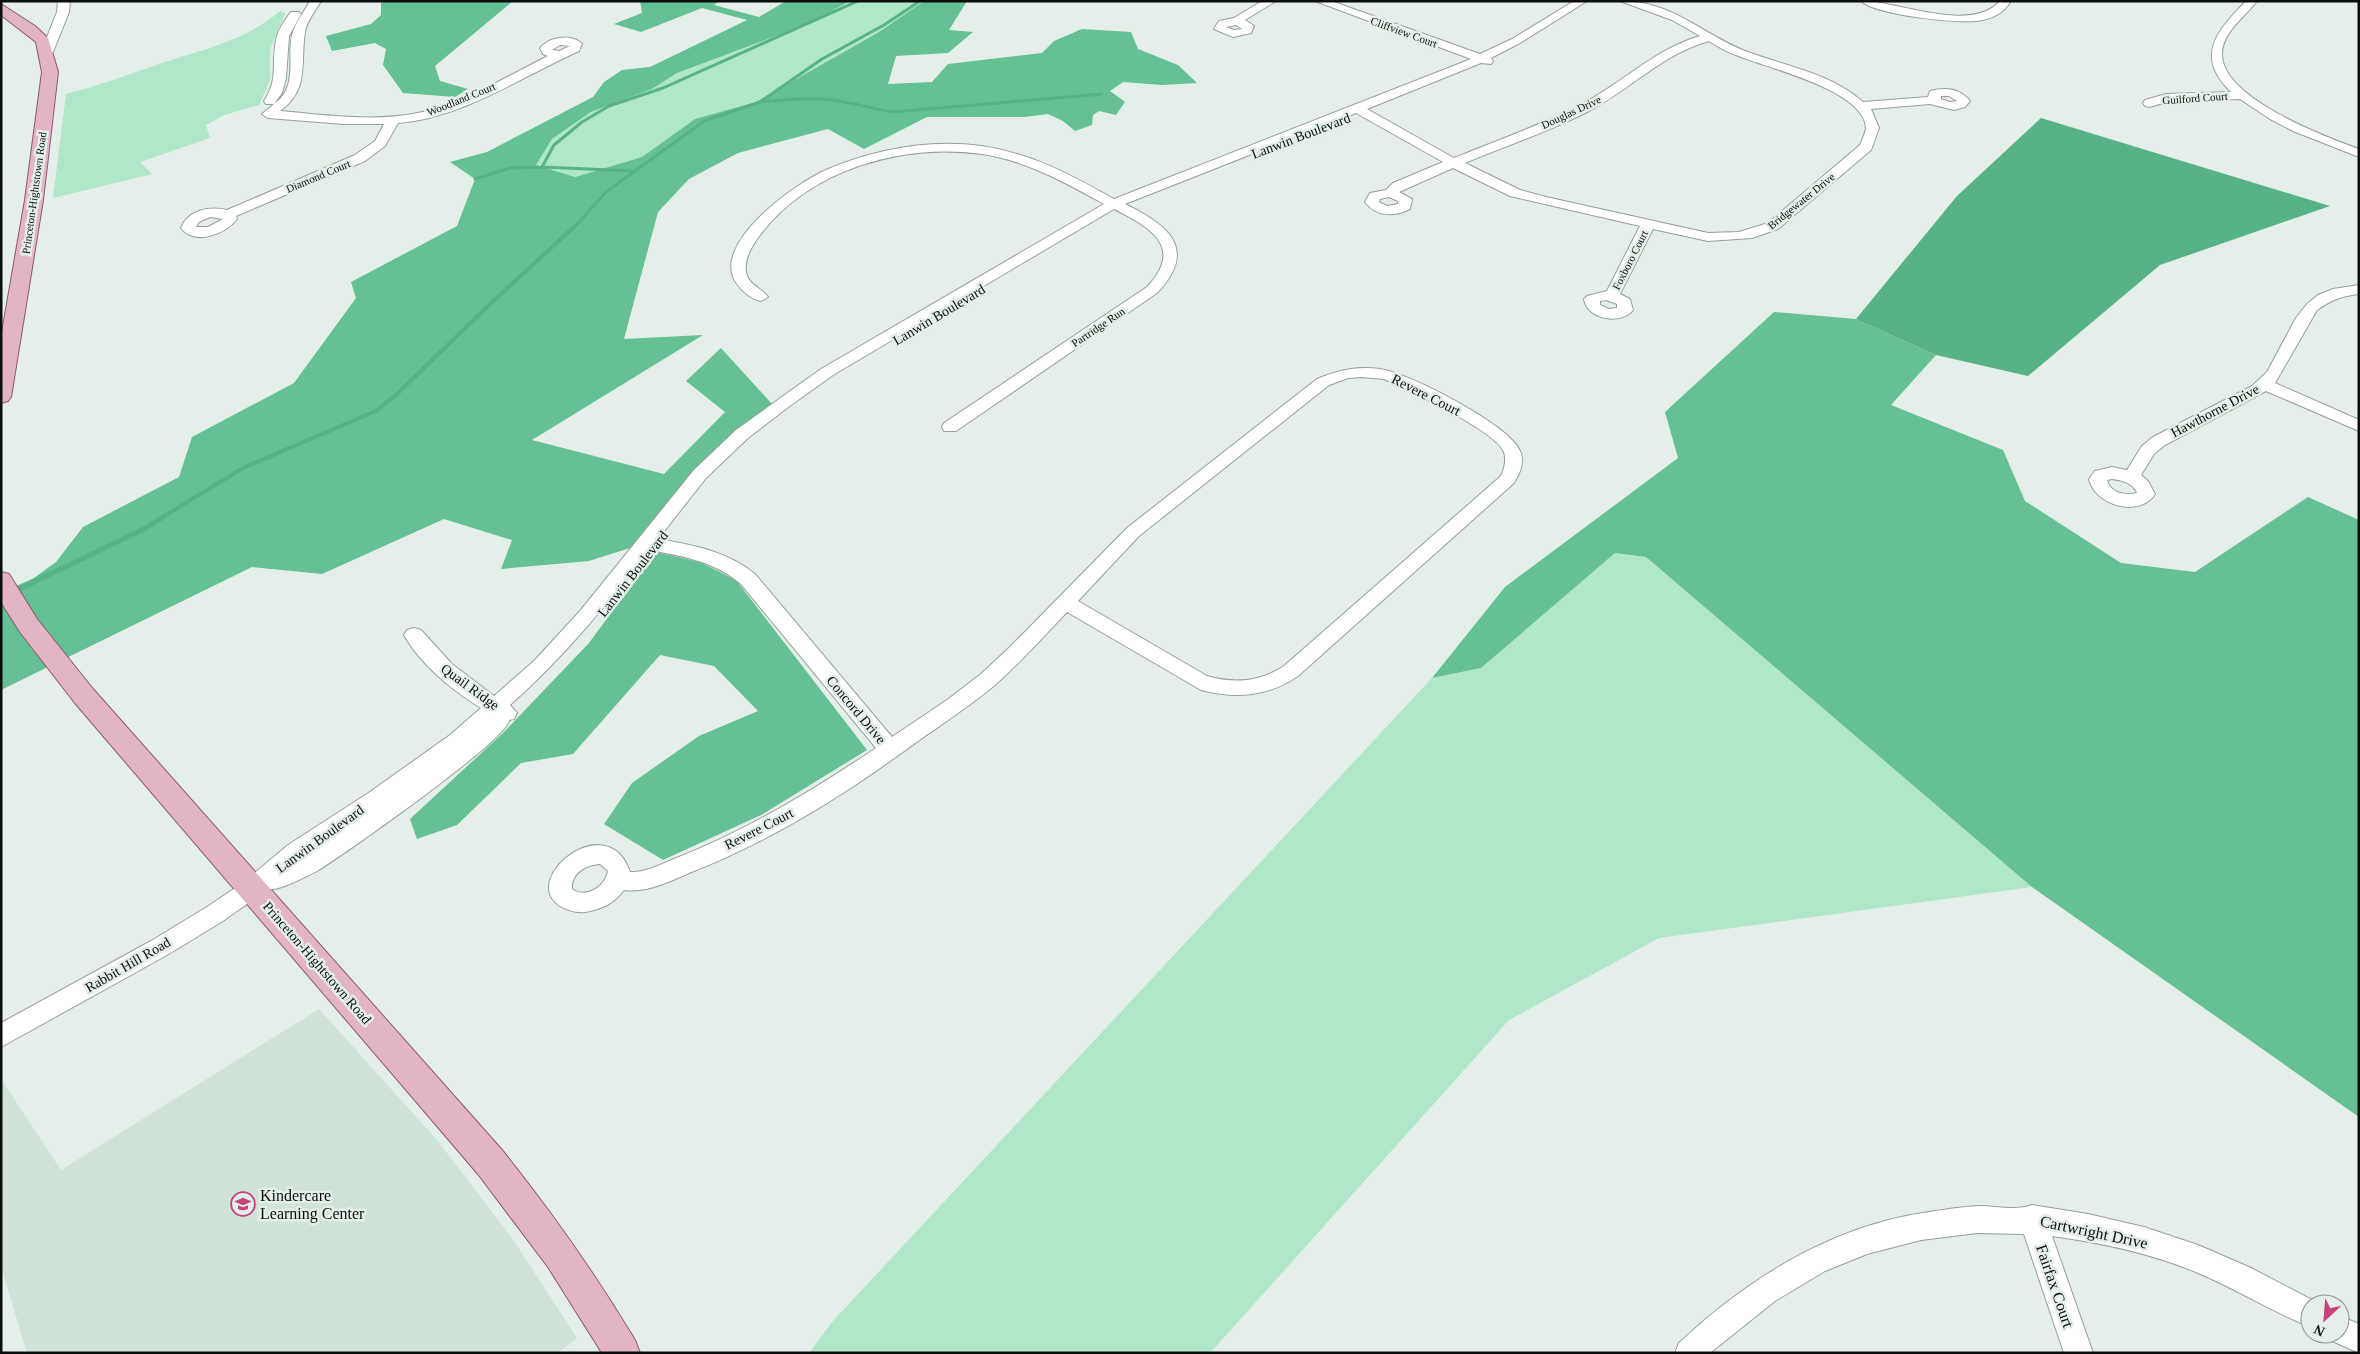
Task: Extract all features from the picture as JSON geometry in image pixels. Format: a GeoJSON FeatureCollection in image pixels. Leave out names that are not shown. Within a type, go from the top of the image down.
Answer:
{"type":"FeatureCollection","features":[{"type":"Feature","properties":{"kind":"main road","name":"Princeton-Hightstown Road"},"geometry":{"type":"LineString","coordinates":[[1,8],[43,41],[50,72],[33,205],[6,338],[1,397]]}},
{"type":"Feature","properties":{"kind":"main road","name":"Princeton-Hightstown Road"},"geometry":{"type":"LineString","coordinates":[[7,592],[84,696],[490,1162],[535,1218],[578,1280],[622,1353]]}},
{"type":"Feature","properties":{"kind":"street"},"geometry":{"type":"LineString","coordinates":[[47,52],[63,12],[64,1]]}},
{"type":"Feature","properties":{"kind":"street"},"geometry":{"type":"LineString","coordinates":[[303,1],[283,35],[281,83],[275,96],[267,105],[268,114],[282,104],[290,94],[296,80],[298,30],[316,1]]}},
{"type":"Feature","properties":{"kind":"street"},"geometry":{"type":"LineString","coordinates":[[1237,22],[1244,15],[1271,1]]}},
{"type":"Feature","properties":{"kind":"street","name":"Cliffview Court"},"geometry":{"type":"LineString","coordinates":[[1320,1],[1485,60]]}},
{"type":"Feature","properties":{"kind":"street","name":"Lanwin Boulevard"},"geometry":{"type":"LineString","coordinates":[[1485,60],[1582,1]]}},
{"type":"Feature","properties":{"kind":"street","name":"Lanwin Boulevard"},"geometry":{"type":"LineString","coordinates":[[252,889],[308,865],[392,808],[474,745],[503,710],[555,669],[598,619],[650,544],[714,474],[750,440],[794,405],[834,378],[1117,206],[1485,60],[1593,1]]}},
{"type":"Feature","properties":{"kind":"street","name":"Bridgewater Drive"},"geometry":{"type":"LineString","coordinates":[[1360,110],[1454,162],[1523,196],[1690,235],[1724,237],[1752,234],[1773,226],[1866,147],[1874,131],[1872,123],[1861,106],[1828,84],[1754,59],[1681,20],[1624,1]]}},
{"type":"Feature","properties":{"kind":"street"},"geometry":{"type":"LineString","coordinates":[[1866,1],[1911,14],[1962,18],[1995,12],[2006,1]]}},
{"type":"Feature","properties":{"kind":"street"},"geometry":{"type":"LineString","coordinates":[[2252,1],[2233,22],[2220,42],[2216,56],[2223,75],[2242,95],[2270,114],[2297,129],[2359,154]]}},
{"type":"Feature","properties":{"kind":"street","name":"Douglas Drive"},"geometry":{"type":"LineString","coordinates":[[1390,193],[1398,186],[1583,109],[1600,100],[1682,45],[1710,37]]}},
{"type":"Feature","properties":{"kind":"street","name":"Woodland Court"},"geometry":{"type":"LineString","coordinates":[[268,114],[393,120],[420,116],[446,108],[552,59],[557,54]]}},
{"type":"Feature","properties":{"kind":"street","name":"Guilford Court"},"geometry":{"type":"LineString","coordinates":[[2149,103],[2166,98],[2242,95]]}},
{"type":"Feature","properties":{"kind":"street"},"geometry":{"type":"LineString","coordinates":[[1861,106],[1935,100]]}},
{"type":"Feature","properties":{"kind":"street","name":"Diamond Court"},"geometry":{"type":"LineString","coordinates":[[228,214],[360,158],[380,143],[393,120]]}},
{"type":"Feature","properties":{"kind":"street","name":"Partridge Run"},"geometry":{"type":"LineString","coordinates":[[761,297],[746,288],[739,275],[743,252],[762,221],[780,203],[803,187],[838,170],[874,158],[936,149],[996,152],[1046,167],[1154,226],[1167,242],[1170,262],[1160,282],[1152,290],[950,427]]}},
{"type":"Feature","properties":{"kind":"street","name":"Foxboro Court"},"geometry":{"type":"LineString","coordinates":[[1612,295],[1648,225]]}},
{"type":"Feature","properties":{"kind":"street","name":"Hawthorne Drive"},"geometry":{"type":"LineString","coordinates":[[2130,477],[2148,450],[2159,441],[2252,394],[2264,384],[2274,373],[2307,310],[2326,297],[2359,289]]}},
{"type":"Feature","properties":{"kind":"street","name":"Revere Court"},"geometry":{"type":"LineString","coordinates":[[1361,372],[1377,373],[1402,380],[1494,431],[1507,443],[1512,452],[1513,470],[1508,479],[1291,671],[1269,684],[1236,689],[1202,682],[1065,602],[1133,532],[1323,382],[1333,377],[1361,372]]}},
{"type":"Feature","properties":{"kind":"street"},"geometry":{"type":"LineString","coordinates":[[2264,384],[2359,426]]}},
{"type":"Feature","properties":{"kind":"street","name":"Concord Drive"},"geometry":{"type":"LineString","coordinates":[[650,544],[718,559],[736,568],[750,580],[767,604],[890,750],[954,706],[988,679],[1018,652],[1065,602]]}},
{"type":"Feature","properties":{"kind":"street","name":"Quail Ridge"},"geometry":{"type":"LineString","coordinates":[[414,635],[429,655],[450,676],[503,710]]}},
{"type":"Feature","properties":{"kind":"street","name":"Revere Court"},"geometry":{"type":"LineString","coordinates":[[618,880],[635,882],[660,875],[744,839],[826,793],[890,750]]}},
{"type":"Feature","properties":{"kind":"street","name":"Rabbit Hill Road"},"geometry":{"type":"LineString","coordinates":[[1,1036],[159,948],[252,889]]}},
{"type":"Feature","properties":{"kind":"street","name":"Cartwright Drive"},"geometry":{"type":"LineString","coordinates":[[1689,1353],[1724,1321],[1766,1290],[1812,1264],[1860,1243],[1915,1226],[1956,1220],[2032,1219],[2080,1226],[2138,1239],[2197,1259],[2250,1282],[2300,1308]]}},
{"type":"Feature","properties":{"kind":"street","name":"Fairfax Court"},"geometry":{"type":"LineString","coordinates":[[2032,1219],[2079,1353]]}},
{"type":"Feature","properties":{"kind":"shaded area"},"geometry":{"type":"Polygon","coordinates":[[[381,1],[513,1],[435,66],[440,81],[468,89],[455,97],[403,93],[383,65],[386,49],[375,43],[332,51],[326,36],[371,24],[381,15],[381,1]]]}},
{"type":"Feature","properties":{"kind":"shaded area"},"geometry":{"type":"Polygon","coordinates":[[[640,1],[719,1],[714,5],[759,17],[786,1],[850,1],[808,24],[677,73],[652,89],[591,112],[552,139],[536,165],[575,177],[642,157],[695,119],[756,102],[879,32],[924,1],[967,1],[949,30],[973,32],[948,53],[896,56],[888,84],[932,82],[948,64],[1042,53],[1054,41],[1082,29],[1131,32],[1138,49],[1178,65],[1197,83],[1162,85],[1123,82],[1110,91],[1125,102],[1116,115],[1099,111],[1093,115],[1092,125],[1075,131],[1063,121],[1048,114],[1024,117],[927,117],[864,149],[828,129],[738,153],[689,179],[658,212],[624,339],[703,335],[532,440],[664,474],[725,412],[686,381],[721,348],[772,404],[633,547],[589,561],[501,569],[512,540],[444,519],[322,574],[252,567],[1,690],[1,593],[34,578],[56,562],[83,527],[179,477],[192,437],[294,383],[356,298],[351,282],[457,226],[475,179],[450,162],[487,152],[593,97],[604,82],[622,70],[650,67],[747,20],[702,8],[641,32],[614,24],[642,13],[640,1]]]}},
{"type":"Feature","properties":{"kind":"shaded area"},"geometry":{"type":"Polygon","coordinates":[[[850,1],[924,1],[879,32],[756,102],[695,119],[642,157],[575,177],[535,165],[552,139],[591,112],[652,89],[677,73],[808,24],[850,1]]]}},
{"type":"Feature","properties":{"kind":"shaded area"},"geometry":{"type":"Polygon","coordinates":[[[280,11],[285,13],[270,50],[270,80],[259,105],[224,115],[206,125],[210,138],[140,162],[152,174],[53,198],[66,94],[102,84],[224,43],[253,30],[280,11]]]}},
{"type":"Feature","properties":{"kind":"shaded area"},"geometry":{"type":"Polygon","coordinates":[[[2041,118],[2330,206],[2160,265],[2028,376],[1936,355],[1856,319],[1957,196],[2041,118]]]}},
{"type":"Feature","properties":{"kind":"shaded area"},"geometry":{"type":"Polygon","coordinates":[[[1774,312],[1856,319],[1936,355],[1891,405],[2003,450],[2025,501],[2121,563],[2195,572],[2308,497],[2359,520],[2359,1117],[2032,887],[1646,557],[1615,553],[1481,668],[1432,678],[1505,587],[1678,458],[1665,412],[1774,312]]]}},
{"type":"Feature","properties":{"kind":"shaded area"},"geometry":{"type":"Polygon","coordinates":[[[656,552],[700,562],[736,580],[867,750],[761,815],[663,860],[604,824],[632,783],[699,736],[758,711],[714,666],[660,655],[573,754],[521,763],[457,825],[417,839],[410,819],[503,733],[589,643],[656,552]]]}},
{"type":"Feature","properties":{"kind":"shaded area"},"geometry":{"type":"Polygon","coordinates":[[[1615,553],[1646,557],[2032,887],[1659,938],[1509,1020],[1210,1353],[809,1353],[833,1321],[1432,678],[1481,668],[1615,553]]]}},
{"type":"Feature","properties":{"kind":"shaded area","name":"Kindercare Learning Center"},"geometry":{"type":"Polygon","coordinates":[[[319,1009],[437,1140],[512,1238],[577,1338],[558,1353],[27,1353],[1,1266],[1,1079],[61,1170],[319,1009]]]}},
{"type":"Feature","properties":{"kind":"waterway"},"geometry":{"type":"LineString","coordinates":[[542,167],[554,145],[582,122],[609,106],[663,88],[858,1]]}},
{"type":"Feature","properties":{"kind":"waterway"},"geometry":{"type":"LineString","coordinates":[[760,102],[822,59],[884,25],[920,1]]}},
{"type":"Feature","properties":{"kind":"waterway"},"geometry":{"type":"LineString","coordinates":[[760,102],[822,99],[847,102],[893,112],[1102,94]]}},
{"type":"Feature","properties":{"kind":"waterway"},"geometry":{"type":"LineString","coordinates":[[573,229],[606,192],[704,121],[760,102]]}},
{"type":"Feature","properties":{"kind":"waterway"},"geometry":{"type":"LineString","coordinates":[[475,179],[510,168],[542,167]]}},
{"type":"Feature","properties":{"kind":"waterway"},"geometry":{"type":"LineString","coordinates":[[542,167],[633,171]]}},
{"type":"Feature","properties":{"kind":"waterway"},"geometry":{"type":"LineString","coordinates":[[161,518],[243,468],[376,411],[397,394],[489,305],[574,227]]}},
{"type":"Feature","properties":{"kind":"waterway"},"geometry":{"type":"LineString","coordinates":[[13,592],[144,529],[163,517]]}},
{"type":"Feature","properties":{"kind":"place","name":"Kindercare Learning Center"},"geometry":{"type":"Point","coordinates":[243,1204]}}]}
